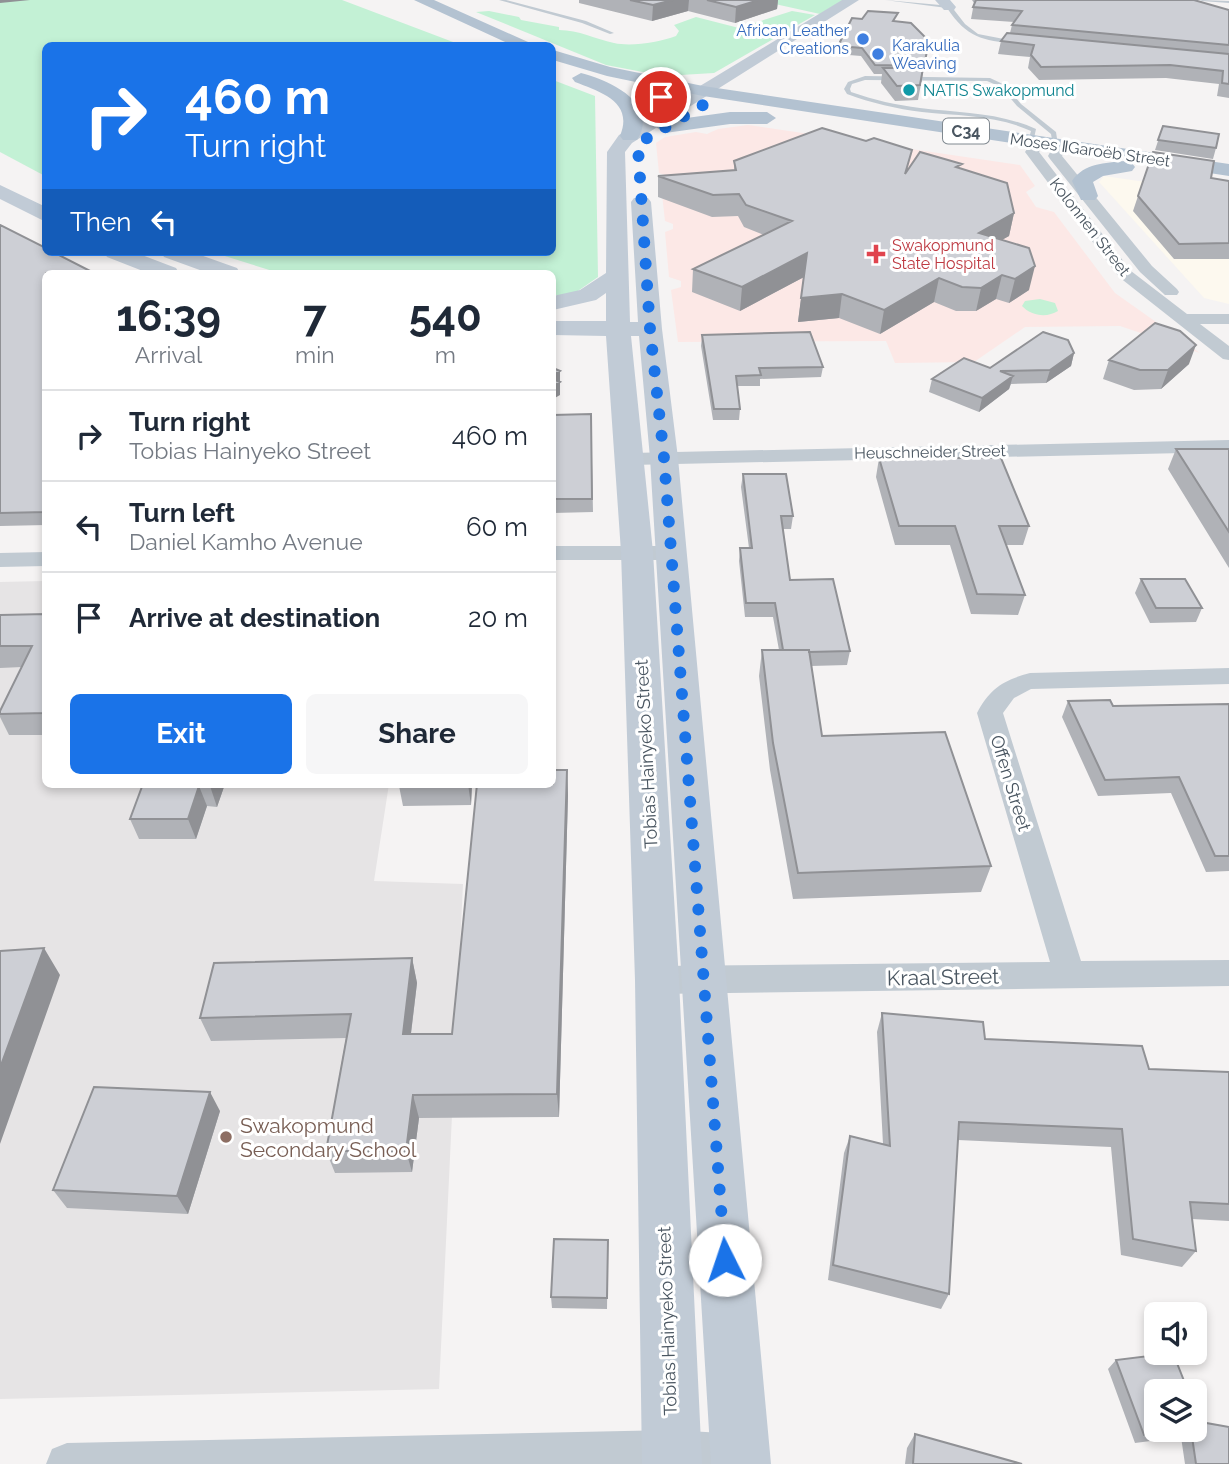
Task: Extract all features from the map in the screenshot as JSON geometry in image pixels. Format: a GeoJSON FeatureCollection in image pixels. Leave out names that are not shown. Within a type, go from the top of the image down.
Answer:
{"type":"FeatureCollection","features":[{"type":"Feature","properties":{"kind":"main road"},"geometry":{"type":"LineString","coordinates":[[416,3],[490,42]]}},
{"type":"Feature","properties":{"kind":"main road"},"geometry":{"type":"LineString","coordinates":[[416,3],[518,42]]}},
{"type":"Feature","properties":{"kind":"main road","name":"C34"},"geometry":{"type":"LineString","coordinates":[[556,56],[710,94]]}},
{"type":"Feature","properties":{"kind":"main road","name":"C34"},"geometry":{"type":"LineString","coordinates":[[556,69],[575,75],[710,94]]}},
{"type":"Feature","properties":{"kind":"main road"},"geometry":{"type":"LineString","coordinates":[[575,75],[611,91],[626,103],[636,121],[630,136]]}},
{"type":"Feature","properties":{"kind":"main road"},"geometry":{"type":"LineString","coordinates":[[651,81],[712,78],[710,94]]}},
{"type":"Feature","properties":{"kind":"main road"},"geometry":{"type":"LineString","coordinates":[[710,94],[747,117],[813,114]]}},
{"type":"Feature","properties":{"kind":"main road"},"geometry":{"type":"LineString","coordinates":[[710,94],[781,95],[813,114]]}},
{"type":"Feature","properties":{"kind":"main road","name":"Moses ǁGaroëb Street"},"geometry":{"type":"LineString","coordinates":[[710,94],[813,114],[1229,170]]}},
{"type":"Feature","properties":{"kind":"main road","name":"Moses ǁGaroëb Street"},"geometry":{"type":"LineString","coordinates":[[1045,147],[1125,167],[1229,182]]}},
{"type":"Feature","properties":{"kind":"main road"},"geometry":{"type":"LineString","coordinates":[[1088,196],[1082,181],[1085,177],[1098,170],[1125,167]]}},
{"type":"Feature","properties":{"kind":"street"},"geometry":{"type":"LineString","coordinates":[[710,94],[852,0]]}},
{"type":"Feature","properties":{"kind":"street"},"geometry":{"type":"LineString","coordinates":[[630,136],[710,94],[864,0]]}},
{"type":"Feature","properties":{"kind":"street","name":"Tobias Hainyeko Street"},"geometry":{"type":"LineString","coordinates":[[631,311],[638,148],[642,141],[710,94]]}},
{"type":"Feature","properties":{"kind":"street","name":"Tobias Hainyeko Street"},"geometry":{"type":"LineString","coordinates":[[630,136],[618,145],[616,152],[648,458],[654,553],[704,981],[740,1460]]}},
{"type":"Feature","properties":{"kind":"street","name":"Kolonnen Street"},"geometry":{"type":"LineString","coordinates":[[1045,147],[1146,269],[1166,288],[1229,334]]}},
{"type":"Feature","properties":{"kind":"street","name":"Kolonnen Street"},"geometry":{"type":"LineString","coordinates":[[1045,147],[1125,274],[1229,355]]}},
{"type":"Feature","properties":{"kind":"street"},"geometry":{"type":"LineString","coordinates":[[0,191],[42,214]]}},
{"type":"Feature","properties":{"kind":"street"},"geometry":{"type":"LineString","coordinates":[[125,256],[160,270]]}},
{"type":"Feature","properties":{"kind":"street"},"geometry":{"type":"LineString","coordinates":[[183,256],[221,270]]}},
{"type":"Feature","properties":{"kind":"street"},"geometry":{"type":"LineString","coordinates":[[556,302],[588,295],[631,311]]}},
{"type":"Feature","properties":{"kind":"street"},"geometry":{"type":"LineString","coordinates":[[556,310],[631,311]]}},
{"type":"Feature","properties":{"kind":"street"},"geometry":{"type":"LineString","coordinates":[[556,327],[631,311]]}},
{"type":"Feature","properties":{"kind":"street"},"geometry":{"type":"LineString","coordinates":[[1180,319],[1229,319]]}},
{"type":"Feature","properties":{"kind":"street","name":"Heuschneider Street"},"geometry":{"type":"LineString","coordinates":[[648,458],[1229,446]]}},
{"type":"Feature","properties":{"kind":"street"},"geometry":{"type":"LineString","coordinates":[[556,553],[654,553]]}},
{"type":"Feature","properties":{"kind":"street","name":"Tobias Hainyeko Street"},"geometry":{"type":"LineString","coordinates":[[654,553],[657,980],[671,1457]]}},
{"type":"Feature","properties":{"kind":"street"},"geometry":{"type":"LineString","coordinates":[[0,560],[42,559]]}},
{"type":"Feature","properties":{"kind":"street","name":"Offen Street"},"geometry":{"type":"LineString","coordinates":[[1070,975],[990,713],[996,699],[1010,687],[1030,681],[1229,676]]}},
{"type":"Feature","properties":{"kind":"street","name":"Kraal Street"},"geometry":{"type":"LineString","coordinates":[[657,980],[1229,973]]}},
{"type":"Feature","properties":{"kind":"street"},"geometry":{"type":"LineString","coordinates":[[67,1464],[671,1457],[740,1460]]}},
{"type":"Feature","properties":{"kind":"lane"},"geometry":{"type":"LineString","coordinates":[[501,0],[584,22],[612,33]]}},
{"type":"Feature","properties":{"kind":"lane"},"geometry":{"type":"LineString","coordinates":[[887,0],[946,4],[963,30],[974,35],[1026,43]]}},
{"type":"Feature","properties":{"kind":"lane"},"geometry":{"type":"LineString","coordinates":[[1202,0],[1229,2]]}},
{"type":"Feature","properties":{"kind":"lane"},"geometry":{"type":"LineString","coordinates":[[865,78],[988,79],[1003,86],[1019,105],[1054,132],[1045,147],[1034,130],[994,116],[921,110],[880,103],[849,93],[847,89],[850,83],[865,78]]}},
{"type":"Feature","properties":{"kind":"shaded area","name":"Swakopmund State Hospital"},"geometry":{"type":"Polygon","coordinates":[[[748,125],[1020,165],[1035,186],[1026,192],[1036,207],[1054,212],[1115,293],[1200,353],[1120,326],[1025,327],[974,362],[895,363],[886,341],[678,342],[671,290],[681,287],[681,281],[669,277],[665,232],[673,229],[673,224],[665,221],[661,185],[668,176],[659,173],[656,143],[665,137],[696,132],[707,134],[718,129],[748,125]]]}},
{"type":"Feature","properties":{"kind":"shaded area"},"geometry":{"type":"Polygon","coordinates":[[[1104,176],[1229,194],[1229,304],[1204,298],[1099,182],[1104,176]]]}},
{"type":"Feature","properties":{"kind":"shaded area","name":"Swakopmund Secondary School"},"geometry":{"type":"Polygon","coordinates":[[[42,581],[42,788],[388,788],[374,881],[463,884],[439,1389],[0,1399],[0,582],[42,581]]]}},
{"type":"Feature","properties":{"kind":"green space"},"geometry":{"type":"Polygon","coordinates":[[[0,0],[342,0],[453,42],[42,42],[42,174],[0,152],[0,0]]]}},
{"type":"Feature","properties":{"kind":"green space"},"geometry":{"type":"Polygon","coordinates":[[[843,0],[820,14],[766,2],[843,0]]]}},
{"type":"Feature","properties":{"kind":"green space"},"geometry":{"type":"Polygon","coordinates":[[[489,11],[519,17],[521,20],[559,27],[559,30],[629,44],[654,42],[676,36],[679,31],[674,25],[696,17],[739,28],[792,11],[815,15],[714,73],[664,76],[606,65],[556,45],[556,42],[550,42],[476,12],[489,11]]]}},
{"type":"Feature","properties":{"kind":"green space"},"geometry":{"type":"Polygon","coordinates":[[[556,81],[595,96],[598,277],[572,295],[556,295],[556,270],[269,270],[225,256],[556,256],[556,81]]]}},
{"type":"Feature","properties":{"kind":"green space"},"geometry":{"type":"Polygon","coordinates":[[[1040,299],[1055,303],[1058,311],[1039,315],[1022,306],[1025,301],[1040,299]]]}},
{"type":"Feature","properties":{"kind":"building"},"geometry":{"type":"Polygon","coordinates":[[[630,0],[673,0],[653,5],[630,0]]]}},
{"type":"Feature","properties":{"kind":"building"},"geometry":{"type":"Polygon","coordinates":[[[707,0],[759,0],[736,7],[707,0]]]}},
{"type":"Feature","properties":{"kind":"building"},"geometry":{"type":"Polygon","coordinates":[[[976,0],[1194,0],[1229,10],[1229,45],[1012,25],[1022,11],[973,7],[976,0]]]}},
{"type":"Feature","properties":{"kind":"building"},"geometry":{"type":"Polygon","coordinates":[[[868,11],[898,13],[893,21],[911,23],[929,41],[924,66],[875,65],[862,48],[838,46],[852,18],[862,19],[868,11]]]}},
{"type":"Feature","properties":{"kind":"building"},"geometry":{"type":"Polygon","coordinates":[[[1007,33],[1229,54],[1229,84],[1222,83],[1223,71],[1170,65],[1041,67],[1031,55],[1034,45],[1001,41],[1007,33]]]}},
{"type":"Feature","properties":{"kind":"building"},"geometry":{"type":"Polygon","coordinates":[[[883,68],[923,68],[920,85],[897,86],[883,68]]]}},
{"type":"Feature","properties":{"kind":"building"},"geometry":{"type":"Polygon","coordinates":[[[1163,126],[1219,134],[1216,148],[1158,140],[1163,126]]]}},
{"type":"Feature","properties":{"kind":"building"},"geometry":{"type":"Polygon","coordinates":[[[822,128],[866,141],[874,138],[912,150],[905,174],[920,152],[962,164],[956,167],[1007,183],[1014,213],[979,233],[1029,248],[1035,266],[1015,279],[1002,275],[981,288],[962,287],[939,278],[884,310],[842,294],[801,298],[807,253],[742,287],[693,269],[792,221],[746,205],[739,194],[713,195],[658,176],[736,170],[734,161],[822,128]]]}},
{"type":"Feature","properties":{"kind":"building"},"geometry":{"type":"Polygon","coordinates":[[[1153,152],[1214,161],[1211,178],[1229,181],[1229,243],[1179,244],[1138,196],[1153,152]]]}},
{"type":"Feature","properties":{"kind":"building"},"geometry":{"type":"Polygon","coordinates":[[[0,225],[42,246],[42,256],[61,256],[88,270],[42,270],[42,512],[0,513],[0,225]]]}},
{"type":"Feature","properties":{"kind":"building"},"geometry":{"type":"Polygon","coordinates":[[[1155,323],[1180,331],[1196,345],[1168,370],[1140,370],[1109,360],[1155,323]]]}},
{"type":"Feature","properties":{"kind":"building"},"geometry":{"type":"Polygon","coordinates":[[[810,332],[823,367],[759,368],[761,375],[736,376],[740,409],[714,409],[702,335],[810,332]]]}},
{"type":"Feature","properties":{"kind":"building"},"geometry":{"type":"Polygon","coordinates":[[[1043,332],[1068,340],[1074,353],[1050,370],[1000,371],[1013,376],[982,398],[932,379],[964,358],[990,368],[1043,332]]]}},
{"type":"Feature","properties":{"kind":"building"},"geometry":{"type":"Polygon","coordinates":[[[591,414],[592,499],[556,499],[556,415],[591,414]]]}},
{"type":"Feature","properties":{"kind":"building"},"geometry":{"type":"Polygon","coordinates":[[[1176,449],[1229,449],[1229,532],[1176,449]]]}},
{"type":"Feature","properties":{"kind":"building"},"geometry":{"type":"Polygon","coordinates":[[[879,458],[1001,458],[1029,526],[999,526],[1025,595],[977,594],[955,526],[899,526],[879,458]]]}},
{"type":"Feature","properties":{"kind":"building"},"geometry":{"type":"Polygon","coordinates":[[[743,474],[786,474],[793,516],[781,516],[790,580],[833,579],[850,651],[783,650],[775,603],[746,603],[740,548],[752,548],[743,474]]]}},
{"type":"Feature","properties":{"kind":"building"},"geometry":{"type":"Polygon","coordinates":[[[1141,579],[1185,579],[1202,608],[1156,608],[1141,579]]]}},
{"type":"Feature","properties":{"kind":"building"},"geometry":{"type":"Polygon","coordinates":[[[42,614],[42,713],[0,714],[32,646],[0,646],[0,615],[42,614]]]}},
{"type":"Feature","properties":{"kind":"building"},"geometry":{"type":"Polygon","coordinates":[[[762,650],[809,650],[822,736],[945,732],[991,866],[798,873],[773,743],[762,650]]]}},
{"type":"Feature","properties":{"kind":"building"},"geometry":{"type":"Polygon","coordinates":[[[1110,700],[1113,706],[1229,704],[1229,856],[1215,856],[1179,777],[1105,780],[1068,701],[1110,700]]]}},
{"type":"Feature","properties":{"kind":"building"},"geometry":{"type":"Polygon","coordinates":[[[556,770],[567,770],[557,1094],[413,1095],[406,1151],[326,1151],[351,1014],[200,1018],[214,963],[412,958],[403,1034],[452,1034],[477,788],[556,788],[556,770]]]}},
{"type":"Feature","properties":{"kind":"building"},"geometry":{"type":"Polygon","coordinates":[[[142,788],[198,788],[188,819],[130,819],[142,788]]]}},
{"type":"Feature","properties":{"kind":"building"},"geometry":{"type":"Polygon","coordinates":[[[44,948],[0,1068],[0,951],[44,948]]]}},
{"type":"Feature","properties":{"kind":"building"},"geometry":{"type":"Polygon","coordinates":[[[882,1013],[983,1022],[985,1039],[1142,1046],[1149,1069],[1229,1072],[1229,1204],[1190,1202],[1196,1251],[1133,1239],[1122,1129],[959,1122],[949,1294],[833,1265],[850,1136],[890,1146],[882,1013]]]}},
{"type":"Feature","properties":{"kind":"building"},"geometry":{"type":"Polygon","coordinates":[[[94,1087],[210,1092],[177,1196],[53,1190],[94,1087]]]}},
{"type":"Feature","properties":{"kind":"building"},"geometry":{"type":"Polygon","coordinates":[[[554,1239],[608,1240],[607,1298],[551,1297],[554,1239]]]}},
{"type":"Feature","properties":{"kind":"building"},"geometry":{"type":"Polygon","coordinates":[[[1144,1357],[1144,1365],[1178,1365],[1183,1379],[1144,1379],[1144,1435],[1116,1360],[1144,1357]]]}},
{"type":"Feature","properties":{"kind":"building"},"geometry":{"type":"Polygon","coordinates":[[[1207,1423],[1229,1427],[1229,1464],[1196,1464],[1193,1442],[1207,1442],[1207,1423]]]}},
{"type":"Feature","properties":{"kind":"building"},"geometry":{"type":"Polygon","coordinates":[[[915,1434],[1022,1464],[913,1464],[915,1434]]]}},
{"type":"Feature","properties":{"kind":"place","name":"African Leather Creations"},"geometry":{"type":"Point","coordinates":[863,39]}},
{"type":"Feature","properties":{"kind":"place","name":"Karakulia Weaving"},"geometry":{"type":"Point","coordinates":[878,54]}},
{"type":"Feature","properties":{"kind":"place","name":"NATIS Swakopmund"},"geometry":{"type":"Point","coordinates":[909,90]}},
{"type":"Feature","properties":{"kind":"place","name":"Swakopmund State Hospital"},"geometry":{"type":"Point","coordinates":[876,254]}},
{"type":"Feature","properties":{"kind":"place","name":"Swakopmund Secondary School"},"geometry":{"type":"Point","coordinates":[226,1137]}},
{"type":"Feature","properties":{"kind":"route"},"geometry":{"type":"LineString","coordinates":[[661,97],[703,105],[642,141],[638,148],[650,329],[664,458],[725,1260]]}}]}
